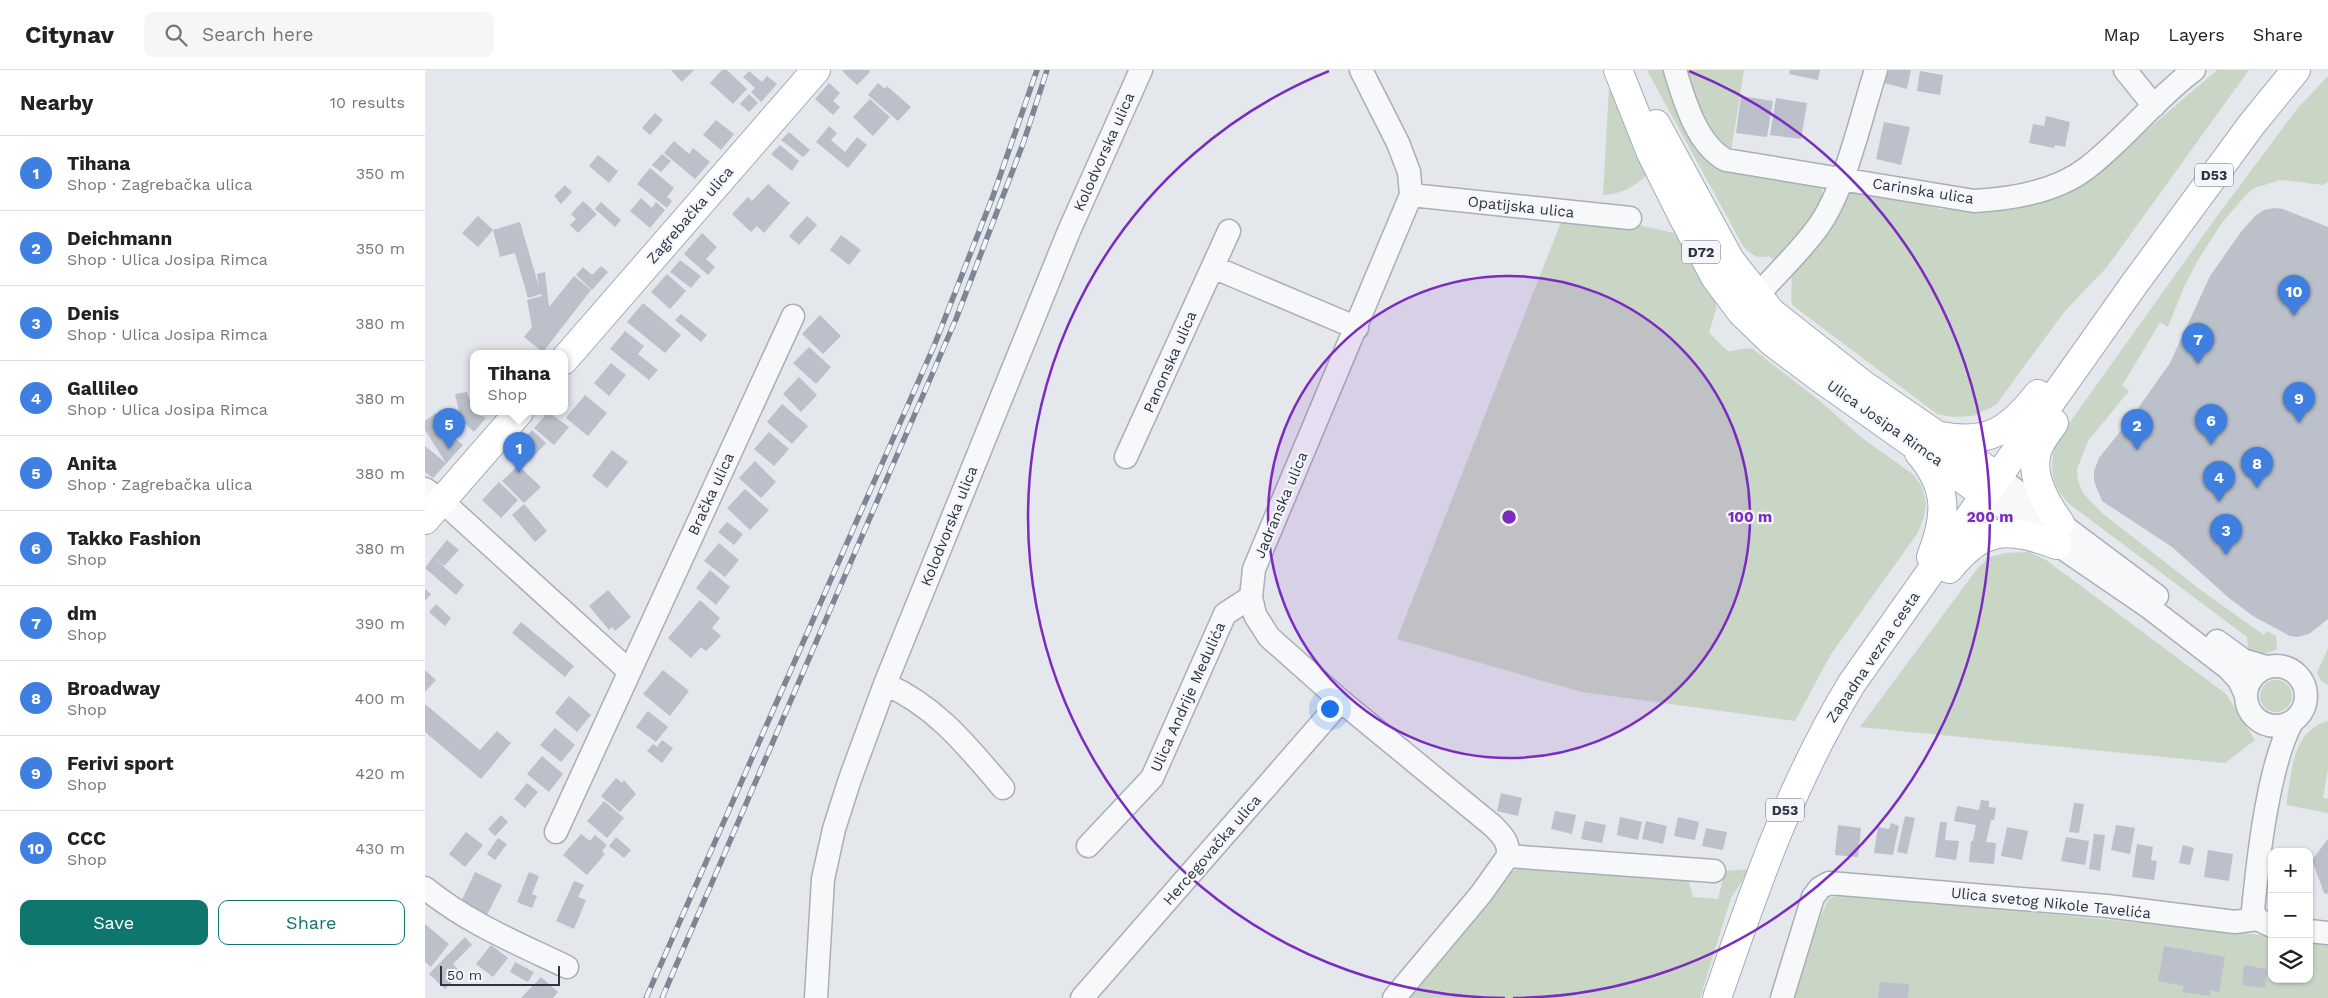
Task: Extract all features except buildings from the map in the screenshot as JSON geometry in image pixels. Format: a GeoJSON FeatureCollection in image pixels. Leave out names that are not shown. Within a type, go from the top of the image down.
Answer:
{"type":"FeatureCollection","features":[{"type":"Feature","properties":{"kind":"main road","name":"Zagrebačka ulica"},"geometry":{"type":"LineString","coordinates":[[568,355],[816,70]]}},
{"type":"Feature","properties":{"kind":"main road","name":"Ulica Josipa Rimca"},"geometry":{"type":"LineString","coordinates":[[1618,70],[1634,87],[1649,110],[1729,260],[1750,304],[1772,342],[1905,437],[1991,486]]}},
{"type":"Feature","properties":{"kind":"main road","name":"D53"},"geometry":{"type":"LineString","coordinates":[[1991,486],[2246,132],[2296,70]]}},
{"type":"Feature","properties":{"kind":"main road","name":"Ulica Josipa Rimca"},"geometry":{"type":"LineString","coordinates":[[1750,304],[1788,327],[1861,383],[1940,436],[1991,486]]}},
{"type":"Feature","properties":{"kind":"main road"},"geometry":{"type":"LineString","coordinates":[[1884,637],[1915,610],[1962,553],[1981,539],[2003,533],[2058,534],[2041,491],[2036,463],[2040,445],[2063,406],[2073,371],[2058,373],[2024,411],[2001,431],[1972,440],[1940,436]]}},
{"type":"Feature","properties":{"kind":"main road"},"geometry":{"type":"LineString","coordinates":[[431,503],[516,415]]}},
{"type":"Feature","properties":{"kind":"main road"},"geometry":{"type":"LineString","coordinates":[[1905,437],[1934,472],[1942,497],[1942,522],[1918,588]]}},
{"type":"Feature","properties":{"kind":"main road","name":"Zapadna vezna cesta"},"geometry":{"type":"LineString","coordinates":[[1717,998],[1769,851],[1797,784],[1832,715],[1918,588],[1991,486]]}},
{"type":"Feature","properties":{"kind":"street","name":"Kolodvorska ulica"},"geometry":{"type":"LineString","coordinates":[[816,998],[823,879],[834,829],[850,779],[885,684],[1069,231],[1141,70]]}},
{"type":"Feature","properties":{"kind":"street","name":"Jadranska ulica"},"geometry":{"type":"LineString","coordinates":[[1361,70],[1398,143],[1409,172],[1411,195],[1357,328],[1254,569],[1251,597],[1255,615],[1269,637],[1341,701],[1493,826],[1505,838],[1509,846],[1508,856]]}},
{"type":"Feature","properties":{"kind":"street"},"geometry":{"type":"LineString","coordinates":[[1675,70],[1694,119],[1706,144],[1715,154],[1726,160],[1751,165],[1841,178]]}},
{"type":"Feature","properties":{"kind":"street"},"geometry":{"type":"LineString","coordinates":[[1750,304],[1818,226],[1832,203],[1876,70]]}},
{"type":"Feature","properties":{"kind":"street"},"geometry":{"type":"LineString","coordinates":[[2125,70],[2153,106]]}},
{"type":"Feature","properties":{"kind":"street","name":"Carinska ulica"},"geometry":{"type":"LineString","coordinates":[[1841,178],[1974,201],[2006,199],[2062,182],[2086,169],[2194,70]]}},
{"type":"Feature","properties":{"kind":"street","name":"Opatijska ulica"},"geometry":{"type":"LineString","coordinates":[[1411,195],[1630,218]]}},
{"type":"Feature","properties":{"kind":"street","name":"Panonska ulica"},"geometry":{"type":"LineString","coordinates":[[1126,457],[1229,231]]}},
{"type":"Feature","properties":{"kind":"street"},"geometry":{"type":"LineString","coordinates":[[1213,267],[1357,328]]}},
{"type":"Feature","properties":{"kind":"street","name":"Bračka ulica"},"geometry":{"type":"LineString","coordinates":[[556,832],[793,316]]}},
{"type":"Feature","properties":{"kind":"street","name":"Ulica Josipa Rimca"},"geometry":{"type":"LineString","coordinates":[[1991,486],[2236,656],[2249,662],[2266,666],[2284,666],[2291,669],[2303,680],[2307,696],[2306,704],[2302,712],[2292,722],[2283,740],[2268,805],[2253,910],[2264,923]]}},
{"type":"Feature","properties":{"kind":"street"},"geometry":{"type":"LineString","coordinates":[[431,503],[629,671]]}},
{"type":"Feature","properties":{"kind":"street","name":"Ulica Josipa Rimca"},"geometry":{"type":"LineString","coordinates":[[2058,534],[2228,668],[2239,680],[2246,695],[2250,711],[2263,723],[2268,748],[2268,805]]}},
{"type":"Feature","properties":{"kind":"street","name":"Ulica Andrije Medulića"},"geometry":{"type":"LineString","coordinates":[[1089,846],[1151,778],[1225,614],[1251,597]]}},
{"type":"Feature","properties":{"kind":"street"},"geometry":{"type":"LineString","coordinates":[[2246,695],[2252,678],[2266,666]]}},
{"type":"Feature","properties":{"kind":"street"},"geometry":{"type":"LineString","coordinates":[[885,684],[908,694],[936,715],[1003,788]]}},
{"type":"Feature","properties":{"kind":"street","name":"Hercegovačka ulica"},"geometry":{"type":"LineString","coordinates":[[1082,998],[1341,701]]}},
{"type":"Feature","properties":{"kind":"street"},"geometry":{"type":"LineString","coordinates":[[2263,723],[2273,726],[2292,722]]}},
{"type":"Feature","properties":{"kind":"street"},"geometry":{"type":"LineString","coordinates":[[1394,998],[1481,894],[1508,856],[1714,871]]}},
{"type":"Feature","properties":{"kind":"street","name":"Ulica svetog Nikole Tavelića"},"geometry":{"type":"LineString","coordinates":[[1782,998],[1813,897],[1820,888],[1829,883],[2107,906],[2235,922],[2264,923]]}},
{"type":"Feature","properties":{"kind":"street"},"geometry":{"type":"LineString","coordinates":[[425,888],[458,913],[486,929],[567,966]]}},
{"type":"Feature","properties":{"kind":"street"},"geometry":{"type":"LineString","coordinates":[[2313,931],[2328,933]]}},
{"type":"Feature","properties":{"kind":"green space"},"geometry":{"type":"Polygon","coordinates":[[[1647,70],[1667,70],[1705,158],[1821,184],[1824,200],[1776,263],[1769,256],[1755,256],[1743,246],[1647,70]]]}},
{"type":"Feature","properties":{"kind":"green space"},"geometry":{"type":"Polygon","coordinates":[[[1683,70],[1744,70],[1731,152],[1716,140],[1707,127],[1683,70]]]}},
{"type":"Feature","properties":{"kind":"green space"},"geometry":{"type":"Polygon","coordinates":[[[2217,70],[2249,70],[2107,267],[2064,312],[1996,405],[1973,416],[1953,417],[1937,414],[1792,305],[1791,273],[1831,214],[1850,195],[1861,188],[1940,209],[2023,207],[2082,186],[2217,70]]]}},
{"type":"Feature","properties":{"kind":"green space"},"geometry":{"type":"Polygon","coordinates":[[[2328,76],[2328,182],[2323,185],[2281,180],[2254,188],[2245,196],[2221,224],[2198,260],[2184,287],[2168,327],[2160,322],[2122,386],[2129,391],[2088,441],[2077,469],[2078,481],[2083,493],[2102,513],[2202,591],[2264,635],[2267,631],[2276,636],[2276,650],[2261,655],[2248,650],[2247,637],[2068,503],[2055,482],[2052,461],[2055,443],[2215,219],[2297,109],[2328,76]]]}},
{"type":"Feature","properties":{"kind":"green space"},"geometry":{"type":"Polygon","coordinates":[[[1609,87],[1647,175],[1627,189],[1603,195],[1609,87]]]}},
{"type":"Feature","properties":{"kind":"green space"},"geometry":{"type":"Polygon","coordinates":[[[1563,217],[1639,225],[1679,234],[1717,296],[1716,309],[1709,333],[1728,351],[1753,349],[1821,402],[1862,438],[1914,475],[1922,487],[1926,503],[1924,517],[1917,534],[1831,654],[1795,721],[1582,692],[1397,639],[1563,217]]]}},
{"type":"Feature","properties":{"kind":"green space"},"geometry":{"type":"Polygon","coordinates":[[[2029,552],[2046,560],[2226,694],[2255,740],[2225,763],[1860,727],[1977,569],[1989,557],[2006,553],[2029,552]]]}},
{"type":"Feature","properties":{"kind":"green space"},"geometry":{"type":"Polygon","coordinates":[[[2328,648],[2328,685],[2321,681],[2317,673],[2328,648]]]}},
{"type":"Feature","properties":{"kind":"green space"},"geometry":{"type":"Polygon","coordinates":[[[2276,680],[2282,681],[2287,685],[2291,690],[2291,702],[2287,707],[2282,711],[2276,712],[2270,711],[2265,707],[2261,702],[2260,696],[2261,690],[2265,685],[2270,681],[2276,680]]]}},
{"type":"Feature","properties":{"kind":"green space"},"geometry":{"type":"Polygon","coordinates":[[[2328,721],[2328,769],[2323,798],[2328,799],[2328,813],[2286,805],[2292,767],[2300,744],[2316,726],[2328,721]]]}},
{"type":"Feature","properties":{"kind":"green space"},"geometry":{"type":"Polygon","coordinates":[[[1523,867],[1680,877],[1689,882],[1693,897],[1718,899],[1725,871],[1750,869],[1731,898],[1700,998],[1396,998],[1505,874],[1523,867]]]}},
{"type":"Feature","properties":{"kind":"green space"},"geometry":{"type":"Polygon","coordinates":[[[1838,893],[2268,936],[2268,983],[2313,983],[2313,941],[2328,943],[2328,998],[1792,998],[1828,900],[1838,893]]]}},
{"type":"Feature","properties":{"kind":"railway"},"geometry":{"type":"LineString","coordinates":[[646,998],[934,346],[993,196],[1037,70]]}},
{"type":"Feature","properties":{"kind":"railway"},"geometry":{"type":"LineString","coordinates":[[662,998],[956,319],[1024,141],[1047,70]]}},
{"type":"Feature","properties":{"kind":"place","name":"CCC"},"geometry":{"type":"Point","coordinates":[2294,316]}},
{"type":"Feature","properties":{"kind":"place","name":"dm"},"geometry":{"type":"Point","coordinates":[2198,364]}},
{"type":"Feature","properties":{"kind":"place","name":"Ferivi sport"},"geometry":{"type":"Point","coordinates":[2299,423]}},
{"type":"Feature","properties":{"kind":"place","name":"Takko Fashion"},"geometry":{"type":"Point","coordinates":[2211,445]}},
{"type":"Feature","properties":{"kind":"place","name":"Anita"},"geometry":{"type":"Point","coordinates":[449,449]}},
{"type":"Feature","properties":{"kind":"place","name":"Deichmann"},"geometry":{"type":"Point","coordinates":[2137,450]}},
{"type":"Feature","properties":{"kind":"place","name":"Tihana"},"geometry":{"type":"Point","coordinates":[519,473]}},
{"type":"Feature","properties":{"kind":"place","name":"Broadway"},"geometry":{"type":"Point","coordinates":[2257,488]}},
{"type":"Feature","properties":{"kind":"place","name":"Gallileo"},"geometry":{"type":"Point","coordinates":[2219,502]}},
{"type":"Feature","properties":{"kind":"place","name":"Denis"},"geometry":{"type":"Point","coordinates":[2226,555]}}]}
